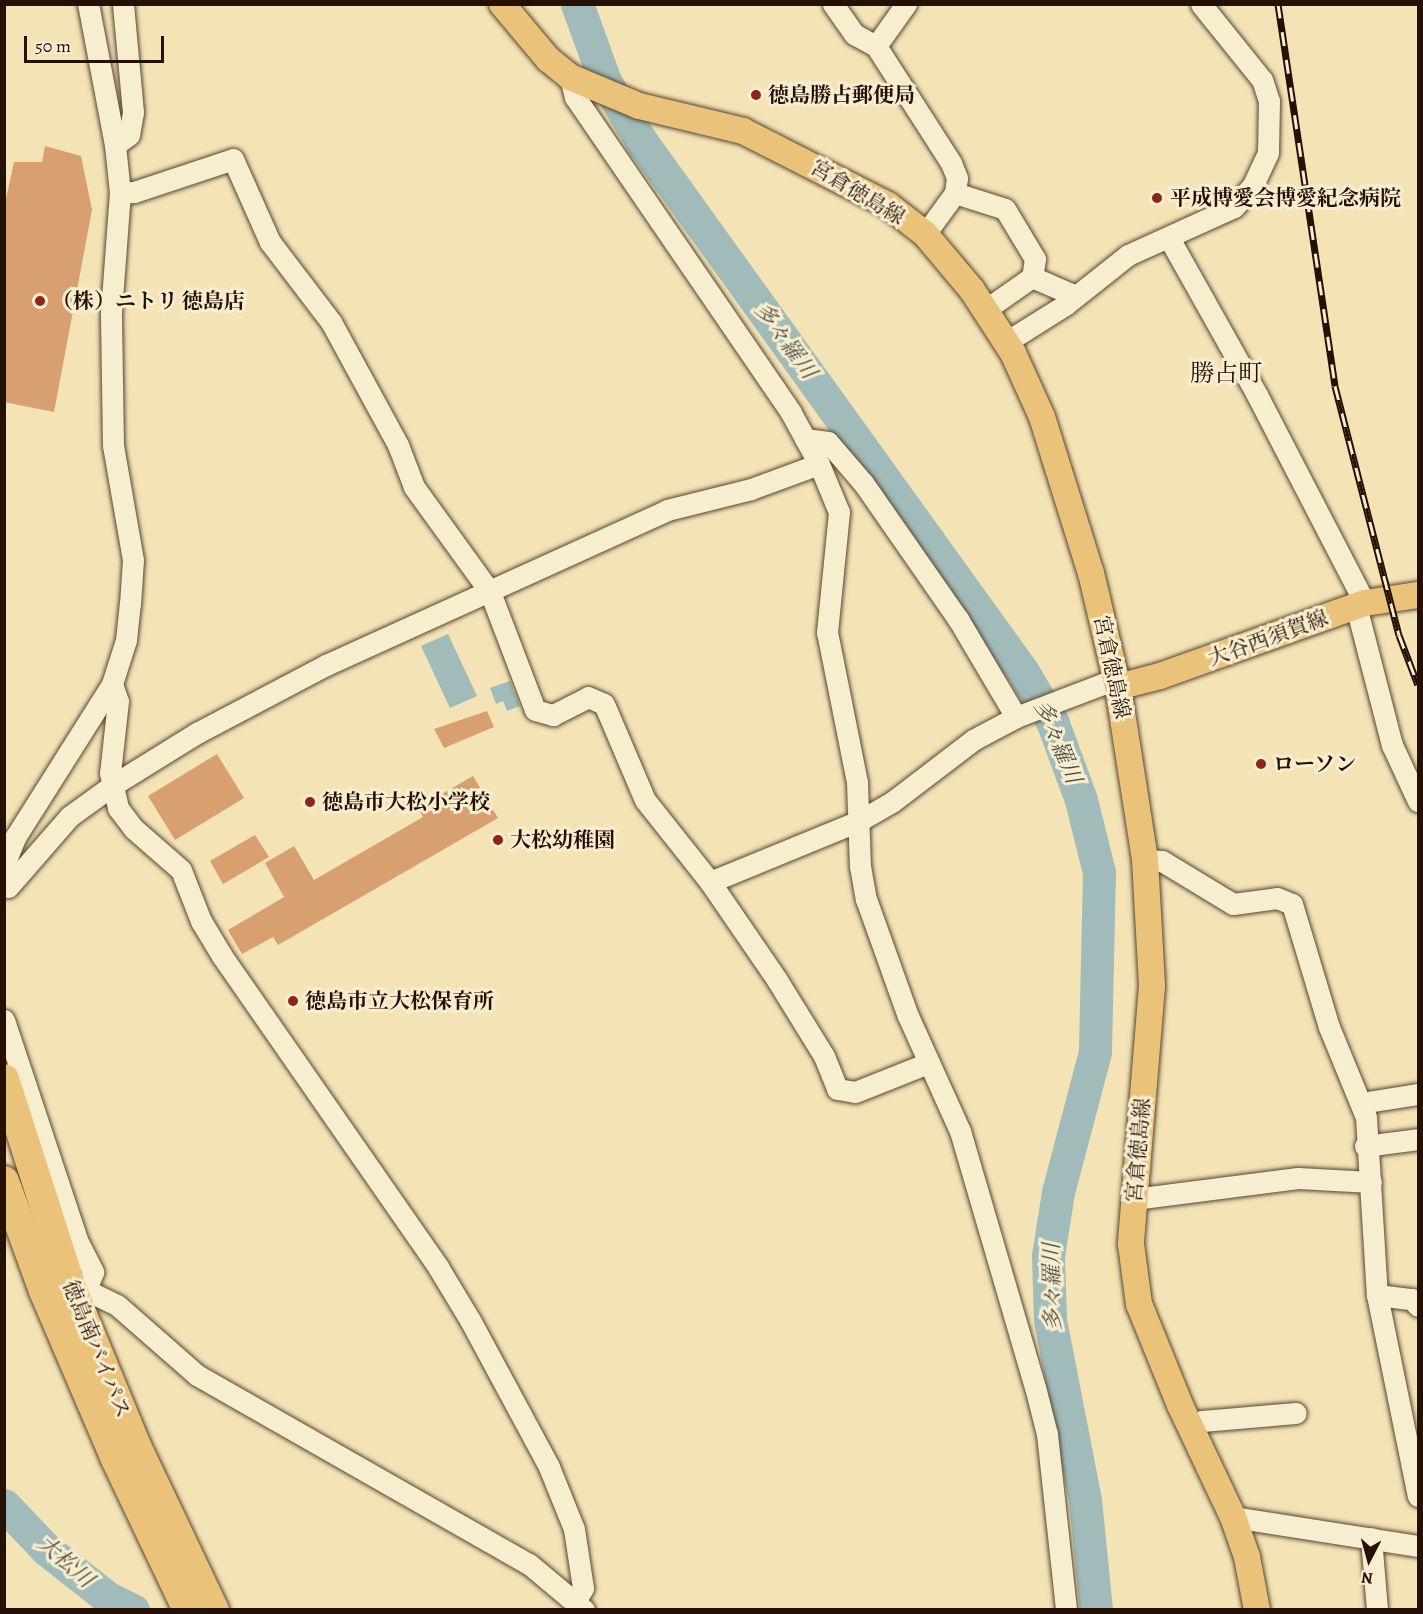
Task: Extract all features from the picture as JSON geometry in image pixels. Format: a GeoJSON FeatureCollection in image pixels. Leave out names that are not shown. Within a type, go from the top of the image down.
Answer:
{"type":"FeatureCollection","features":[{"type":"Feature","properties":{"kind":"highway","name":"徳島南バイパス"},"geometry":{"type":"LineString","coordinates":[[4,1078],[115,1457],[188,1610]]}},
{"type":"Feature","properties":{"kind":"highway","name":"徳島南バイパス"},"geometry":{"type":"LineString","coordinates":[[4,1181],[9,1209],[67,1290],[136,1446],[214,1610]]}},
{"type":"Feature","properties":{"kind":"main road","name":"宮倉徳島線"},"geometry":{"type":"LineString","coordinates":[[502,4],[548,59],[578,81],[639,106],[743,131],[888,205],[926,234],[985,310],[1006,342],[1042,417],[1091,573],[1118,687],[1145,860],[1152,986],[1131,1244],[1139,1304],[1190,1427],[1233,1517],[1247,1557],[1257,1610]]}},
{"type":"Feature","properties":{"kind":"main road","name":"大谷西須賀線"},"geometry":{"type":"LineString","coordinates":[[1118,687],[1360,605],[1419,595]]}},
{"type":"Feature","properties":{"kind":"street"},"geometry":{"type":"LineString","coordinates":[[4,865],[16,836],[112,684],[126,639],[133,560],[113,445],[111,312],[120,193],[115,145],[88,4]]}},
{"type":"Feature","properties":{"kind":"street"},"geometry":{"type":"LineString","coordinates":[[115,145],[129,135],[133,112],[123,4]]}},
{"type":"Feature","properties":{"kind":"street"},"geometry":{"type":"LineString","coordinates":[[833,4],[854,34],[876,46],[951,163],[957,178],[955,193],[926,234]]}},
{"type":"Feature","properties":{"kind":"street"},"geometry":{"type":"LineString","coordinates":[[876,46],[906,4]]}},
{"type":"Feature","properties":{"kind":"street"},"geometry":{"type":"LineString","coordinates":[[1006,342],[1076,296],[1128,255],[1234,207],[1253,185],[1268,153],[1269,101],[1262,80],[1201,4]]}},
{"type":"Feature","properties":{"kind":"street"},"geometry":{"type":"LineString","coordinates":[[578,81],[575,97],[791,413],[819,464],[838,512],[827,632],[857,782],[860,866],[866,899],[928,1063],[960,1131],[1047,1434],[1066,1610]]}},
{"type":"Feature","properties":{"kind":"street"},"geometry":{"type":"LineString","coordinates":[[120,193],[134,192],[233,159],[270,242],[331,322],[398,445],[414,487],[490,592],[535,710],[552,715],[588,697],[604,704],[645,800],[710,882],[807,1026],[837,1089],[855,1092],[928,1063]]}},
{"type":"Feature","properties":{"kind":"street"},"geometry":{"type":"LineString","coordinates":[[955,193],[1005,208],[1035,259],[1032,277],[985,310]]}},
{"type":"Feature","properties":{"kind":"street"},"geometry":{"type":"LineString","coordinates":[[1169,238],[1257,395],[1360,605],[1392,745],[1419,801]]}},
{"type":"Feature","properties":{"kind":"street"},"geometry":{"type":"LineString","coordinates":[[1032,277],[1076,296]]}},
{"type":"Feature","properties":{"kind":"street"},"geometry":{"type":"LineString","coordinates":[[805,439],[828,442],[864,483],[1021,715]]}},
{"type":"Feature","properties":{"kind":"street"},"geometry":{"type":"LineString","coordinates":[[6,882],[70,816],[113,785],[197,733],[326,664],[490,592],[667,510],[751,489],[819,464]]}},
{"type":"Feature","properties":{"kind":"street"},"geometry":{"type":"LineString","coordinates":[[710,882],[859,820],[892,802],[973,740],[1021,715],[1105,683],[1118,687]]}},
{"type":"Feature","properties":{"kind":"street"},"geometry":{"type":"LineString","coordinates":[[67,1290],[117,1305],[197,1375],[529,1564],[580,1605],[583,1588],[573,1529],[549,1467],[510,1390],[438,1267],[222,956],[201,921],[181,870],[126,820],[113,785],[111,753],[118,701],[112,684]]}},
{"type":"Feature","properties":{"kind":"street"},"geometry":{"type":"LineString","coordinates":[[1145,860],[1162,861],[1233,904],[1277,898],[1292,904],[1329,1027],[1366,1117],[1365,1146],[1371,1182],[1377,1295],[1410,1423],[1419,1496]]}},
{"type":"Feature","properties":{"kind":"street"},"geometry":{"type":"LineString","coordinates":[[4,1020],[77,1240],[93,1272],[67,1290]]}},
{"type":"Feature","properties":{"kind":"street"},"geometry":{"type":"LineString","coordinates":[[1361,1102],[1419,1094]]}},
{"type":"Feature","properties":{"kind":"street"},"geometry":{"type":"LineString","coordinates":[[1365,1146],[1419,1139]]}},
{"type":"Feature","properties":{"kind":"street"},"geometry":{"type":"LineString","coordinates":[[1134,1199],[1298,1178],[1371,1182]]}},
{"type":"Feature","properties":{"kind":"street"},"geometry":{"type":"LineString","coordinates":[[1377,1295],[1412,1299],[1419,1306]]}},
{"type":"Feature","properties":{"kind":"street"},"geometry":{"type":"LineString","coordinates":[[1190,1427],[1202,1421],[1296,1413]]}},
{"type":"Feature","properties":{"kind":"street"},"geometry":{"type":"LineString","coordinates":[[1233,1517],[1419,1546]]}},
{"type":"Feature","properties":{"kind":"street"},"geometry":{"type":"LineString","coordinates":[[1371,1538],[1377,1610]]}},
{"type":"Feature","properties":{"kind":"water"},"geometry":{"type":"Polygon","coordinates":[[[448,634],[477,696],[450,708],[421,646],[448,634]]]}},
{"type":"Feature","properties":{"kind":"water"},"geometry":{"type":"Polygon","coordinates":[[[510,681],[520,706],[507,711],[503,701],[496,704],[490,688],[510,681]]]}},
{"type":"Feature","properties":{"kind":"building","name":"（株）ニトリ 徳島店"},"geometry":{"type":"Polygon","coordinates":[[[45,146],[81,156],[92,210],[54,412],[4,402],[4,208],[14,162],[42,162],[45,146]]]}},
{"type":"Feature","properties":{"kind":"building"},"geometry":{"type":"Polygon","coordinates":[[[487,711],[494,727],[444,748],[434,729],[487,711]]]}},
{"type":"Feature","properties":{"kind":"building"},"geometry":{"type":"Polygon","coordinates":[[[217,754],[244,798],[175,840],[148,796],[217,754]]]}},
{"type":"Feature","properties":{"kind":"building"},"geometry":{"type":"Polygon","coordinates":[[[473,776],[498,818],[278,945],[273,937],[242,954],[228,930],[284,897],[265,863],[294,846],[314,880],[423,817],[418,808],[473,776]]]}},
{"type":"Feature","properties":{"kind":"building"},"geometry":{"type":"Polygon","coordinates":[[[255,835],[269,857],[223,884],[210,861],[255,835]]]}},
{"type":"Feature","properties":{"kind":"waterway","name":"多々羅川"},"geometry":{"type":"LineString","coordinates":[[577,4],[605,81],[641,141],[1023,672],[1052,721],[1081,800],[1099,872],[1095,1052],[1058,1192],[1048,1256],[1050,1320],[1085,1500],[1096,1610]]}},
{"type":"Feature","properties":{"kind":"waterway","name":"大松川"},"geometry":{"type":"LineString","coordinates":[[4,1505],[47,1550],[108,1598],[133,1610]]}},
{"type":"Feature","properties":{"kind":"railway"},"geometry":{"type":"LineString","coordinates":[[1278,4],[1335,386],[1399,635],[1418,685]]}},
{"type":"Feature","properties":{"kind":"place","name":"徳島勝占郵便局"},"geometry":{"type":"Point","coordinates":[756,95]}},
{"type":"Feature","properties":{"kind":"place","name":"平成博愛会博愛紀念病院"},"geometry":{"type":"Point","coordinates":[1157,198]}},
{"type":"Feature","properties":{"kind":"place","name":"（株）ニトリ 徳島店"},"geometry":{"type":"Point","coordinates":[40,301]}},
{"type":"Feature","properties":{"kind":"place","name":"ローソン"},"geometry":{"type":"Point","coordinates":[1261,764]}},
{"type":"Feature","properties":{"kind":"place","name":"徳島市大松小学校"},"geometry":{"type":"Point","coordinates":[310,802]}},
{"type":"Feature","properties":{"kind":"place","name":"大松幼稚園"},"geometry":{"type":"Point","coordinates":[498,840]}},
{"type":"Feature","properties":{"kind":"place","name":"徳島市立大松保育所"},"geometry":{"type":"Point","coordinates":[293,1001]}},
{"type":"Feature","properties":{"kind":"district","name":"勝占町"},"geometry":{"type":"Point","coordinates":[1226,374]}}]}
